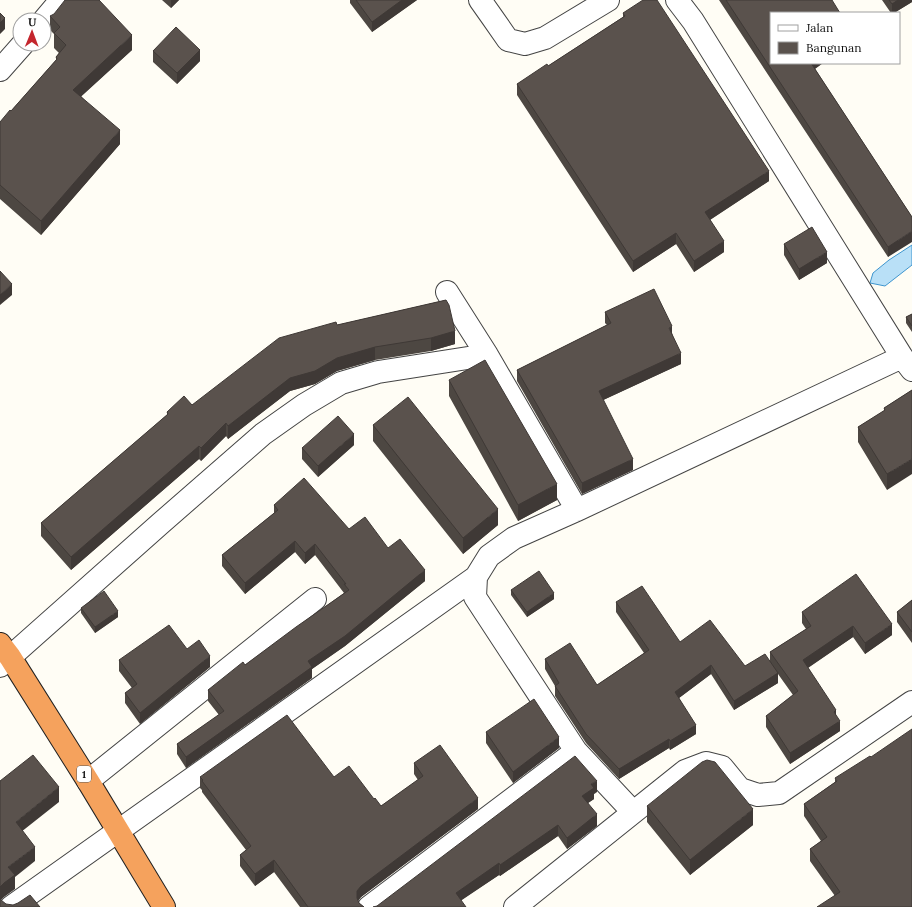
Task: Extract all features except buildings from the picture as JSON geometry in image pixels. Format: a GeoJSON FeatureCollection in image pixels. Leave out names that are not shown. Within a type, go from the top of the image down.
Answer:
{"type":"FeatureCollection","features":[{"type":"Feature","properties":{"kind":"highway","name":"1"},"geometry":{"type":"LineString","coordinates":[[3,656],[88,781],[164,907]]}},
{"type":"Feature","properties":{"kind":"street"},"geometry":{"type":"LineString","coordinates":[[51,12],[61,0]]}},
{"type":"Feature","properties":{"kind":"street"},"geometry":{"type":"LineString","coordinates":[[480,0],[508,40],[525,44],[545,38],[608,0]]}},
{"type":"Feature","properties":{"kind":"street"},"geometry":{"type":"LineString","coordinates":[[11,907],[476,577],[489,556],[514,538],[907,364],[693,22],[677,0]]}},
{"type":"Feature","properties":{"kind":"street"},"geometry":{"type":"LineString","coordinates":[[0,70],[16,52]]}},
{"type":"Feature","properties":{"kind":"street"},"geometry":{"type":"LineString","coordinates":[[447,292],[487,355],[577,510]]}},
{"type":"Feature","properties":{"kind":"street"},"geometry":{"type":"LineString","coordinates":[[3,656],[161,523],[263,434],[304,405],[341,383],[378,372],[487,355]]}},
{"type":"Feature","properties":{"kind":"street"},"geometry":{"type":"LineString","coordinates":[[476,577],[475,597],[576,751],[633,812]]}},
{"type":"Feature","properties":{"kind":"street"},"geometry":{"type":"LineString","coordinates":[[88,781],[315,599]]}},
{"type":"Feature","properties":{"kind":"street"},"geometry":{"type":"LineString","coordinates":[[515,907],[685,771],[706,763],[722,767],[740,789],[758,795],[779,793],[912,702]]}},
{"type":"Feature","properties":{"kind":"street"},"geometry":{"type":"LineString","coordinates":[[370,907],[576,751]]}},
{"type":"Feature","properties":{"kind":"water"},"geometry":{"type":"Polygon","coordinates":[[[912,245],[912,265],[885,286],[870,283],[873,273],[889,260],[912,245]]]}}]}
